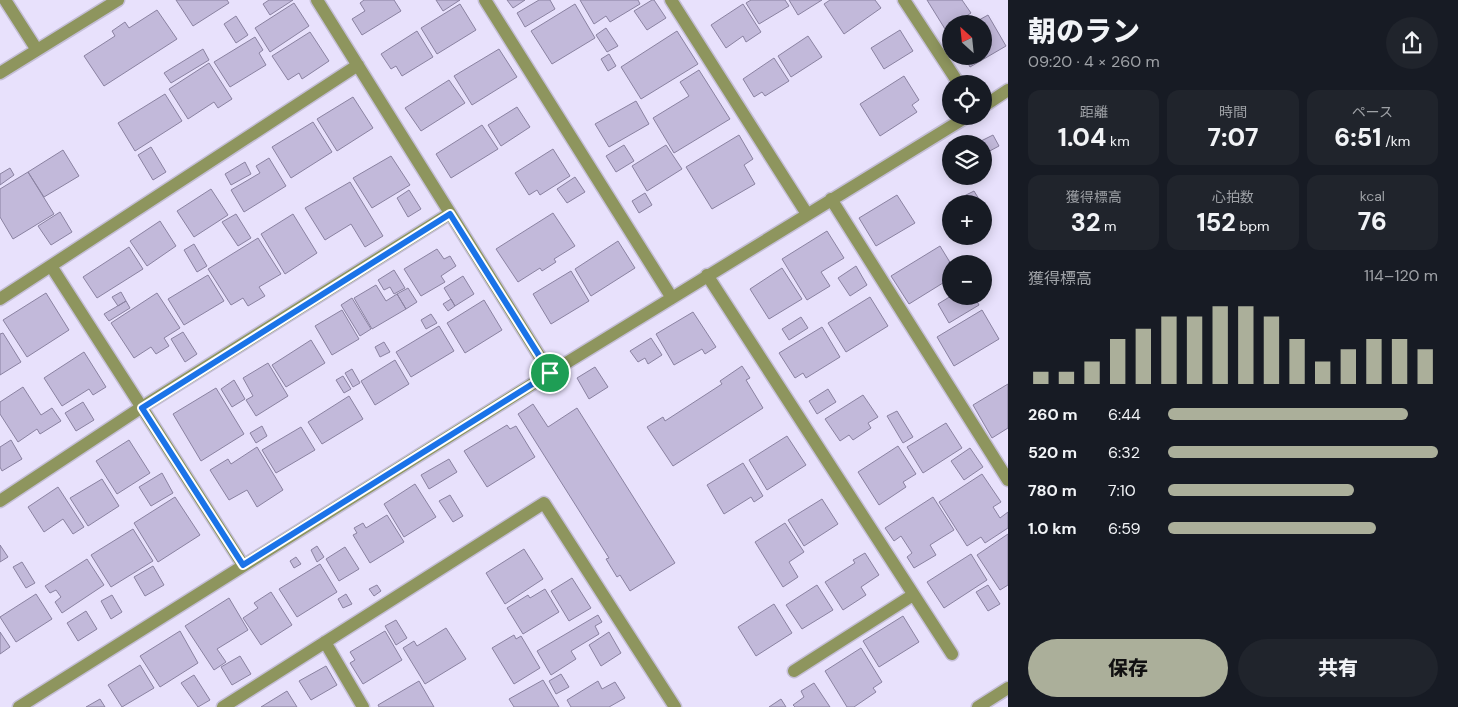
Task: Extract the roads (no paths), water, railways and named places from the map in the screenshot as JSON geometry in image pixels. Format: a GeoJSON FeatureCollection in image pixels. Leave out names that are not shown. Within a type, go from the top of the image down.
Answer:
{"type":"FeatureCollection","features":[{"type":"Feature","properties":{"kind":"street"},"geometry":{"type":"LineString","coordinates":[[5,0],[36,50]]}},
{"type":"Feature","properties":{"kind":"street"},"geometry":{"type":"LineString","coordinates":[[0,73],[118,0]]}},
{"type":"Feature","properties":{"kind":"street"},"geometry":{"type":"LineString","coordinates":[[485,0],[672,298]]}},
{"type":"Feature","properties":{"kind":"street"},"geometry":{"type":"LineString","coordinates":[[671,0],[808,214]]}},
{"type":"Feature","properties":{"kind":"street"},"geometry":{"type":"LineString","coordinates":[[904,0],[953,75]]}},
{"type":"Feature","properties":{"kind":"street"},"geometry":{"type":"LineString","coordinates":[[321,1],[358,65],[550,373]]}},
{"type":"Feature","properties":{"kind":"street"},"geometry":{"type":"LineString","coordinates":[[0,298],[52,266],[358,65]]}},
{"type":"Feature","properties":{"kind":"street"},"geometry":{"type":"LineString","coordinates":[[992,101],[1008,90]]}},
{"type":"Feature","properties":{"kind":"street"},"geometry":{"type":"LineString","coordinates":[[19,707],[707,275],[953,125]]}},
{"type":"Feature","properties":{"kind":"street"},"geometry":{"type":"LineString","coordinates":[[831,199],[1008,480]]}},
{"type":"Feature","properties":{"kind":"street"},"geometry":{"type":"LineString","coordinates":[[0,500],[450,214]]}},
{"type":"Feature","properties":{"kind":"street"},"geometry":{"type":"LineString","coordinates":[[52,266],[243,565]]}},
{"type":"Feature","properties":{"kind":"street"},"geometry":{"type":"LineString","coordinates":[[707,275],[952,654]]}},
{"type":"Feature","properties":{"kind":"street"},"geometry":{"type":"LineString","coordinates":[[223,707],[544,503],[675,707]]}},
{"type":"Feature","properties":{"kind":"street"},"geometry":{"type":"LineString","coordinates":[[794,671],[913,595]]}},
{"type":"Feature","properties":{"kind":"street"},"geometry":{"type":"LineString","coordinates":[[325,642],[363,707]]}},
{"type":"Feature","properties":{"kind":"street"},"geometry":{"type":"LineString","coordinates":[[978,707],[1008,688]]}}]}
